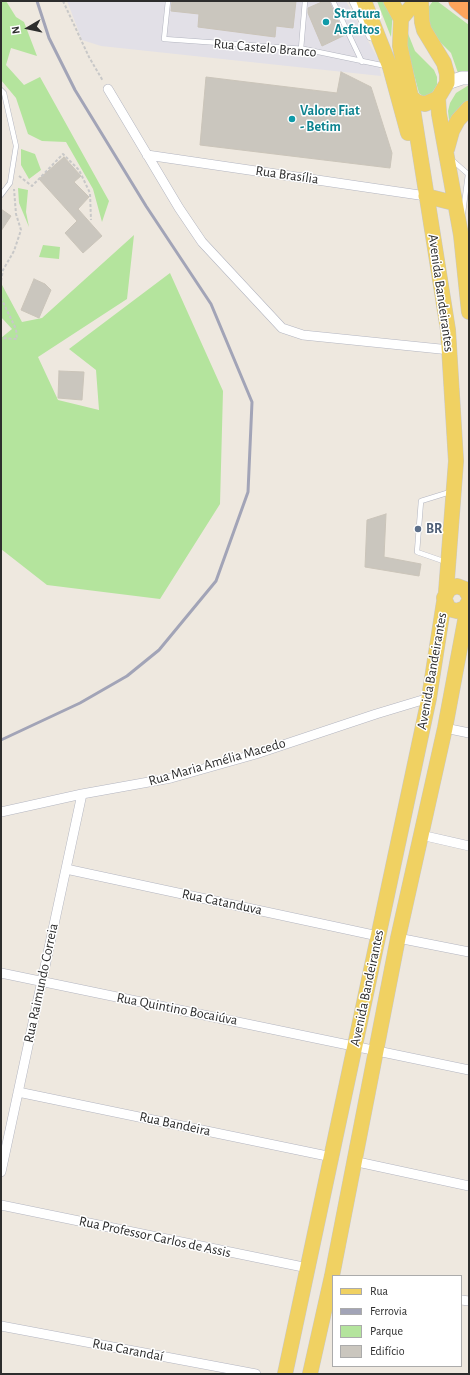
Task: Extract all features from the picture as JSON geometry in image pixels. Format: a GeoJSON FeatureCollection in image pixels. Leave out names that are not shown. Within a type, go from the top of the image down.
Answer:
{"type":"FeatureCollection","features":[{"type":"Feature","properties":{"kind":"highway"},"geometry":{"type":"LineString","coordinates":[[458,1],[469,11]]}},
{"type":"Feature","properties":{"kind":"main road"},"geometry":{"type":"LineString","coordinates":[[364,1],[390,67],[426,196],[454,203]]}},
{"type":"Feature","properties":{"kind":"main road"},"geometry":{"type":"LineString","coordinates":[[391,1],[401,18],[416,1]]}},
{"type":"Feature","properties":{"kind":"main road"},"geometry":{"type":"LineString","coordinates":[[411,97],[417,102],[425,104],[438,98],[447,83],[447,74],[444,63],[427,38],[422,22],[421,1]]}},
{"type":"Feature","properties":{"kind":"main road","name":"Avenida Bandeirantes"},"geometry":{"type":"LineString","coordinates":[[285,1374],[429,698],[445,597],[448,562],[456,461],[450,350],[411,97],[400,46],[401,18]]}},
{"type":"Feature","properties":{"kind":"main road"},"geometry":{"type":"LineString","coordinates":[[447,83],[462,78],[469,78]]}},
{"type":"Feature","properties":{"kind":"main road","name":"Avenida Bandeirantes"},"geometry":{"type":"LineString","coordinates":[[438,98],[454,203],[466,258],[469,312]]}},
{"type":"Feature","properties":{"kind":"main road"},"geometry":{"type":"LineString","coordinates":[[447,156],[452,131],[458,120],[469,108]]}},
{"type":"Feature","properties":{"kind":"main road"},"geometry":{"type":"LineString","coordinates":[[457,586],[462,587],[468,596],[461,611],[449,609],[445,597],[457,586]]}},
{"type":"Feature","properties":{"kind":"main road","name":"Avenida Bandeirantes"},"geometry":{"type":"LineString","coordinates":[[333,1275],[353,1161],[398,938],[445,728],[468,596]]}},
{"type":"Feature","properties":{"kind":"main road","name":"Avenida Bandeirantes"},"geometry":{"type":"LineString","coordinates":[[310,1374],[332,1280]]}},
{"type":"Feature","properties":{"kind":"street"},"geometry":{"type":"LineString","coordinates":[[354,1],[364,22],[390,67]]}},
{"type":"Feature","properties":{"kind":"street"},"geometry":{"type":"LineString","coordinates":[[108,89],[147,155],[202,242],[282,328],[303,335],[450,350]]}},
{"type":"Feature","properties":{"kind":"street","name":"Rua Brasília"},"geometry":{"type":"LineString","coordinates":[[147,155],[426,196]]}},
{"type":"Feature","properties":{"kind":"street","name":"Rua Maria Amélia Macedo"},"geometry":{"type":"LineString","coordinates":[[1,812],[82,794],[171,778],[256,754],[429,698]]}},
{"type":"Feature","properties":{"kind":"street"},"geometry":{"type":"LineString","coordinates":[[445,728],[469,733]]}},
{"type":"Feature","properties":{"kind":"street","name":"Rua Raimundo Correia"},"geometry":{"type":"LineString","coordinates":[[1,1172],[82,794]]}},
{"type":"Feature","properties":{"kind":"street"},"geometry":{"type":"LineString","coordinates":[[421,835],[469,846]]}},
{"type":"Feature","properties":{"kind":"street","name":"Rua Catanduva"},"geometry":{"type":"LineString","coordinates":[[66,869],[378,936]]}},
{"type":"Feature","properties":{"kind":"street"},"geometry":{"type":"LineString","coordinates":[[398,938],[469,952]]}},
{"type":"Feature","properties":{"kind":"street","name":"Rua Quintino Bocaiúva"},"geometry":{"type":"LineString","coordinates":[[1,973],[376,1049]]}},
{"type":"Feature","properties":{"kind":"street"},"geometry":{"type":"LineString","coordinates":[[376,1049],[469,1070]]}},
{"type":"Feature","properties":{"kind":"street","name":"Rua Bandeira"},"geometry":{"type":"LineString","coordinates":[[18,1092],[332,1157]]}},
{"type":"Feature","properties":{"kind":"street"},"geometry":{"type":"LineString","coordinates":[[353,1161],[469,1186]]}},
{"type":"Feature","properties":{"kind":"street","name":"Rua Professor Carlos de Assis"},"geometry":{"type":"LineString","coordinates":[[1,1205],[308,1268]]}},
{"type":"Feature","properties":{"kind":"street","name":"Rua Carandaí"},"geometry":{"type":"LineString","coordinates":[[1,1326],[256,1374]]}},
{"type":"Feature","properties":{"kind":"lane","name":"Rua Castelo Branco"},"geometry":{"type":"LineString","coordinates":[[168,1],[164,39],[301,49],[390,67]]}},
{"type":"Feature","properties":{"kind":"lane"},"geometry":{"type":"LineString","coordinates":[[301,49],[305,1]]}},
{"type":"Feature","properties":{"kind":"lane"},"geometry":{"type":"LineString","coordinates":[[333,1],[362,62]]}},
{"type":"Feature","properties":{"kind":"lane"},"geometry":{"type":"LineString","coordinates":[[1,90],[4,93],[16,146],[10,183],[1,195]]}},
{"type":"Feature","properties":{"kind":"lane"},"geometry":{"type":"LineString","coordinates":[[447,156],[468,174],[461,235]]}},
{"type":"Feature","properties":{"kind":"lane"},"geometry":{"type":"LineString","coordinates":[[448,562],[417,552],[421,501],[454,491]]}},
{"type":"Feature","properties":{"kind":"path"},"geometry":{"type":"LineString","coordinates":[[63,1],[89,56],[108,89]]}},
{"type":"Feature","properties":{"kind":"path"},"geometry":{"type":"LineString","coordinates":[[13,164],[15,172],[32,186],[64,155],[79,170],[90,193],[91,220]]}},
{"type":"Feature","properties":{"kind":"path"},"geometry":{"type":"LineString","coordinates":[[1,281],[3,270],[14,252],[21,230],[16,214],[14,188]]}},
{"type":"Feature","properties":{"kind":"path"},"geometry":{"type":"LineString","coordinates":[[1,298],[16,329],[17,338],[1,338]]}},
{"type":"Feature","properties":{"kind":"shaded area","name":"Stratura Asfaltos"},"geometry":{"type":"Polygon","coordinates":[[[67,1],[346,1],[378,59],[381,76],[101,46],[82,40],[67,1]]]}},
{"type":"Feature","properties":{"kind":"green space"},"geometry":{"type":"Polygon","coordinates":[[[1,1],[6,1],[16,17],[24,22],[37,56],[11,48],[6,65],[24,85],[40,77],[109,201],[102,222],[93,189],[66,142],[42,141],[28,134],[16,98],[1,80],[1,1]]]}},
{"type":"Feature","properties":{"kind":"green space"},"geometry":{"type":"Polygon","coordinates":[[[377,1],[387,1],[393,10],[391,37],[377,1]]]}},
{"type":"Feature","properties":{"kind":"green space"},"geometry":{"type":"Polygon","coordinates":[[[433,1],[437,1],[469,25],[469,74],[458,73],[451,53],[432,34],[424,13],[433,1]]]}},
{"type":"Feature","properties":{"kind":"green space"},"geometry":{"type":"Polygon","coordinates":[[[407,31],[415,51],[434,70],[437,77],[437,85],[430,96],[424,97],[419,93],[405,41],[407,31]]]}},
{"type":"Feature","properties":{"kind":"green space"},"geometry":{"type":"Polygon","coordinates":[[[469,85],[469,104],[449,120],[448,111],[450,103],[456,93],[469,85]]]}},
{"type":"Feature","properties":{"kind":"green space"},"geometry":{"type":"Polygon","coordinates":[[[21,149],[35,154],[41,170],[29,179],[21,165],[21,149]]]}},
{"type":"Feature","properties":{"kind":"green space"},"geometry":{"type":"Polygon","coordinates":[[[18,188],[28,190],[26,212],[29,227],[19,203],[18,188]]]}},
{"type":"Feature","properties":{"kind":"green space"},"geometry":{"type":"Polygon","coordinates":[[[134,235],[127,299],[38,357],[58,400],[99,410],[96,370],[69,349],[170,273],[223,391],[220,504],[160,599],[47,585],[1,549],[1,338],[12,329],[1,317],[1,283],[22,322],[42,318],[134,235]]]}},
{"type":"Feature","properties":{"kind":"green space"},"geometry":{"type":"Polygon","coordinates":[[[43,245],[60,247],[59,259],[39,257],[43,245]]]}},
{"type":"Feature","properties":{"kind":"building"},"geometry":{"type":"Polygon","coordinates":[[[172,1],[296,1],[293,28],[276,26],[275,37],[198,27],[199,14],[171,11],[172,1]]]}},
{"type":"Feature","properties":{"kind":"building","name":"Stratura Asfaltos"},"geometry":{"type":"Polygon","coordinates":[[[324,1],[329,1],[345,35],[322,46],[308,13],[308,8],[324,1]]]}},
{"type":"Feature","properties":{"kind":"building","name":"Valore Fiat - Betim"},"geometry":{"type":"Polygon","coordinates":[[[341,72],[371,87],[392,153],[390,168],[200,145],[206,77],[337,93],[341,72]]]}},
{"type":"Feature","properties":{"kind":"building"},"geometry":{"type":"Polygon","coordinates":[[[64,157],[81,176],[74,182],[89,197],[78,209],[102,236],[83,253],[65,233],[77,221],[39,179],[64,157]]]}},
{"type":"Feature","properties":{"kind":"building"},"geometry":{"type":"Polygon","coordinates":[[[1,209],[11,216],[1,231],[1,209]]]}},
{"type":"Feature","properties":{"kind":"building"},"geometry":{"type":"Polygon","coordinates":[[[34,279],[45,284],[51,290],[39,318],[21,310],[34,279]]]}},
{"type":"Feature","properties":{"kind":"building"},"geometry":{"type":"Polygon","coordinates":[[[59,371],[84,372],[82,400],[58,398],[59,371]]]}},
{"type":"Feature","properties":{"kind":"building"},"geometry":{"type":"Polygon","coordinates":[[[386,514],[384,557],[421,564],[419,576],[365,567],[367,520],[386,514]]]}},
{"type":"Feature","properties":{"kind":"railway"},"geometry":{"type":"LineString","coordinates":[[1,740],[80,703],[127,676],[159,650],[216,581],[248,492],[252,402],[211,304],[146,206],[75,90],[49,38],[37,1]]}},
{"type":"Feature","properties":{"kind":"place","name":"Stratura Asfaltos"},"geometry":{"type":"Point","coordinates":[326,22]}},
{"type":"Feature","properties":{"kind":"place","name":"Valore Fiat - Betim"},"geometry":{"type":"Point","coordinates":[292,119]}},
{"type":"Feature","properties":{"kind":"place","name":"BR"},"geometry":{"type":"Point","coordinates":[418,529]}}]}
